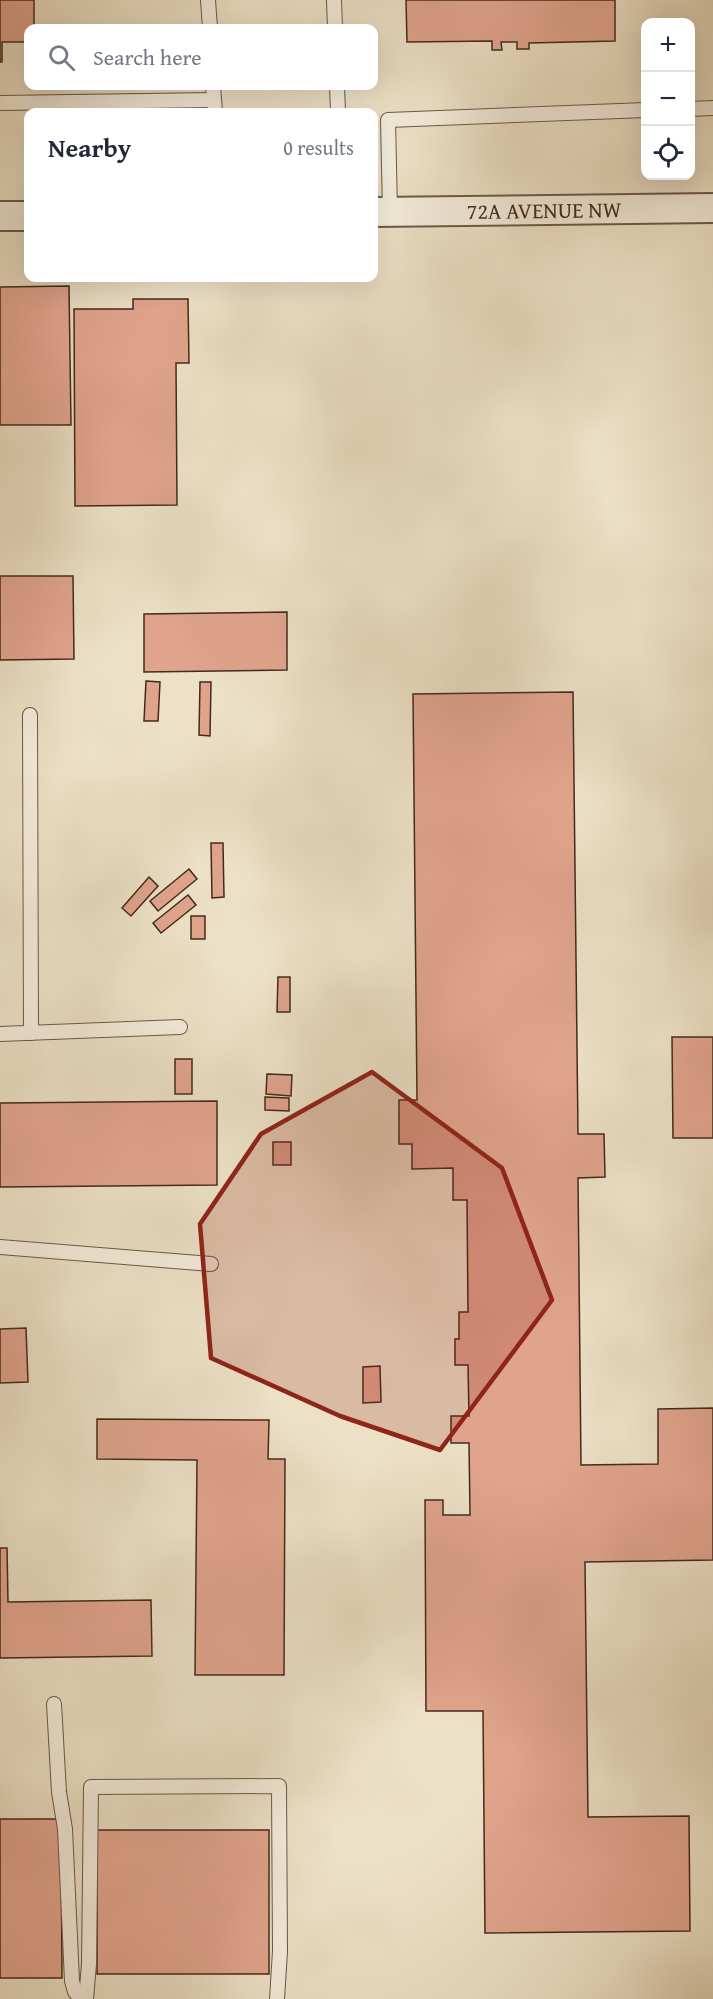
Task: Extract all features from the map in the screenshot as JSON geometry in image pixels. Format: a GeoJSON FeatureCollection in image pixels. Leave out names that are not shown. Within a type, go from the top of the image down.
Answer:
{"type":"FeatureCollection","features":[{"type":"Feature","properties":{"kind":"street","name":"72A AVENUE NW"},"geometry":{"type":"LineString","coordinates":[[382,212],[713,208]]}},
{"type":"Feature","properties":{"kind":"street"},"geometry":{"type":"LineString","coordinates":[[0,216],[24,216]]}},
{"type":"Feature","properties":{"kind":"lane"},"geometry":{"type":"LineString","coordinates":[[208,0],[210,24]]}},
{"type":"Feature","properties":{"kind":"lane"},"geometry":{"type":"LineString","coordinates":[[334,0],[335,24]]}},
{"type":"Feature","properties":{"kind":"lane"},"geometry":{"type":"LineString","coordinates":[[0,103],[215,106],[213,90]]}},
{"type":"Feature","properties":{"kind":"lane"},"geometry":{"type":"LineString","coordinates":[[337,90],[338,108]]}},
{"type":"Feature","properties":{"kind":"lane"},"geometry":{"type":"LineString","coordinates":[[695,109],[713,108]]}},
{"type":"Feature","properties":{"kind":"lane"},"geometry":{"type":"LineString","coordinates":[[382,212],[381,120],[641,110]]}},
{"type":"Feature","properties":{"kind":"lane"},"geometry":{"type":"LineString","coordinates":[[30,715],[30,1033]]}},
{"type":"Feature","properties":{"kind":"lane"},"geometry":{"type":"LineString","coordinates":[[0,1034],[180,1027]]}},
{"type":"Feature","properties":{"kind":"lane"},"geometry":{"type":"LineString","coordinates":[[0,1247],[211,1264]]}},
{"type":"Feature","properties":{"kind":"lane"},"geometry":{"type":"LineString","coordinates":[[54,1704],[59,1792],[65,1828],[72,1981],[75,1992],[85,1999],[89,1964],[90,1787],[279,1786],[278,1999]]}},
{"type":"Feature","properties":{"kind":"highlighted area"},"geometry":{"type":"Polygon","coordinates":[[[372,1072],[502,1168],[552,1300],[440,1450],[340,1416],[211,1358],[200,1224],[261,1134],[372,1072]]]}},
{"type":"Feature","properties":{"kind":"building"},"geometry":{"type":"Polygon","coordinates":[[[0,0],[34,0],[34,24],[24,24],[24,42],[2,42],[2,62],[0,62],[0,0]]]}},
{"type":"Feature","properties":{"kind":"building"},"geometry":{"type":"Polygon","coordinates":[[[406,0],[615,0],[615,41],[529,43],[529,49],[517,49],[517,42],[501,42],[502,50],[492,50],[492,41],[407,42],[406,0]]]}},
{"type":"Feature","properties":{"kind":"building"},"geometry":{"type":"Polygon","coordinates":[[[69,286],[71,425],[0,425],[0,287],[69,286]]]}},
{"type":"Feature","properties":{"kind":"building"},"geometry":{"type":"Polygon","coordinates":[[[133,299],[188,299],[189,363],[176,363],[177,505],[75,506],[74,309],[133,309],[133,299]]]}},
{"type":"Feature","properties":{"kind":"building"},"geometry":{"type":"Polygon","coordinates":[[[0,576],[73,576],[74,659],[0,660],[0,576]]]}},
{"type":"Feature","properties":{"kind":"building"},"geometry":{"type":"Polygon","coordinates":[[[287,612],[287,670],[144,672],[144,614],[287,612]]]}},
{"type":"Feature","properties":{"kind":"building"},"geometry":{"type":"Polygon","coordinates":[[[146,681],[160,682],[158,721],[144,721],[146,681]]]}},
{"type":"Feature","properties":{"kind":"building"},"geometry":{"type":"Polygon","coordinates":[[[200,682],[211,682],[210,736],[199,735],[200,682]]]}},
{"type":"Feature","properties":{"kind":"building"},"geometry":{"type":"Polygon","coordinates":[[[573,692],[578,1134],[604,1134],[605,1177],[578,1178],[581,1465],[658,1464],[658,1409],[713,1408],[713,1560],[585,1562],[588,1817],[689,1816],[690,1931],[485,1933],[483,1711],[426,1711],[425,1500],[443,1500],[443,1515],[470,1515],[469,1443],[451,1443],[451,1416],[469,1416],[468,1365],[455,1365],[455,1339],[459,1339],[459,1312],[468,1312],[467,1200],[453,1200],[453,1168],[412,1169],[412,1144],[399,1144],[399,1100],[417,1100],[413,694],[573,692]]]}},
{"type":"Feature","properties":{"kind":"building"},"geometry":{"type":"Polygon","coordinates":[[[211,843],[223,843],[224,897],[212,898],[211,843]]]}},
{"type":"Feature","properties":{"kind":"building"},"geometry":{"type":"Polygon","coordinates":[[[189,869],[197,879],[158,911],[150,901],[189,869]]]}},
{"type":"Feature","properties":{"kind":"building"},"geometry":{"type":"Polygon","coordinates":[[[149,877],[158,886],[131,916],[122,908],[149,877]]]}},
{"type":"Feature","properties":{"kind":"building"},"geometry":{"type":"Polygon","coordinates":[[[188,895],[196,905],[161,933],[153,923],[188,895]]]}},
{"type":"Feature","properties":{"kind":"building"},"geometry":{"type":"Polygon","coordinates":[[[191,916],[205,916],[205,939],[191,939],[191,916]]]}},
{"type":"Feature","properties":{"kind":"building"},"geometry":{"type":"Polygon","coordinates":[[[278,977],[290,977],[290,1012],[277,1012],[278,977]]]}},
{"type":"Feature","properties":{"kind":"building"},"geometry":{"type":"Polygon","coordinates":[[[672,1037],[713,1037],[713,1138],[673,1138],[672,1037]]]}},
{"type":"Feature","properties":{"kind":"building"},"geometry":{"type":"Polygon","coordinates":[[[175,1059],[192,1059],[192,1094],[175,1094],[175,1059]]]}},
{"type":"Feature","properties":{"kind":"building"},"geometry":{"type":"Polygon","coordinates":[[[267,1074],[292,1075],[291,1096],[266,1094],[267,1074]]]}},
{"type":"Feature","properties":{"kind":"building"},"geometry":{"type":"Polygon","coordinates":[[[265,1097],[289,1098],[289,1111],[265,1110],[265,1097]]]}},
{"type":"Feature","properties":{"kind":"building"},"geometry":{"type":"Polygon","coordinates":[[[217,1101],[217,1185],[0,1187],[0,1103],[217,1101]]]}},
{"type":"Feature","properties":{"kind":"building"},"geometry":{"type":"Polygon","coordinates":[[[273,1142],[291,1142],[291,1165],[273,1165],[273,1142]]]}},
{"type":"Feature","properties":{"kind":"building"},"geometry":{"type":"Polygon","coordinates":[[[26,1328],[28,1382],[0,1383],[0,1329],[26,1328]]]}},
{"type":"Feature","properties":{"kind":"building"},"geometry":{"type":"Polygon","coordinates":[[[380,1366],[381,1402],[363,1403],[363,1367],[380,1366]]]}},
{"type":"Feature","properties":{"kind":"building"},"geometry":{"type":"Polygon","coordinates":[[[97,1419],[269,1420],[268,1459],[285,1459],[284,1675],[195,1675],[197,1460],[97,1459],[97,1419]]]}},
{"type":"Feature","properties":{"kind":"building"},"geometry":{"type":"Polygon","coordinates":[[[0,1548],[7,1548],[8,1602],[151,1600],[152,1656],[0,1658],[0,1548]]]}},
{"type":"Feature","properties":{"kind":"building"},"geometry":{"type":"Polygon","coordinates":[[[0,1819],[61,1819],[62,1978],[0,1978],[0,1819]]]}},
{"type":"Feature","properties":{"kind":"building"},"geometry":{"type":"Polygon","coordinates":[[[97,1830],[269,1830],[269,1974],[97,1974],[97,1830]]]}}]}
